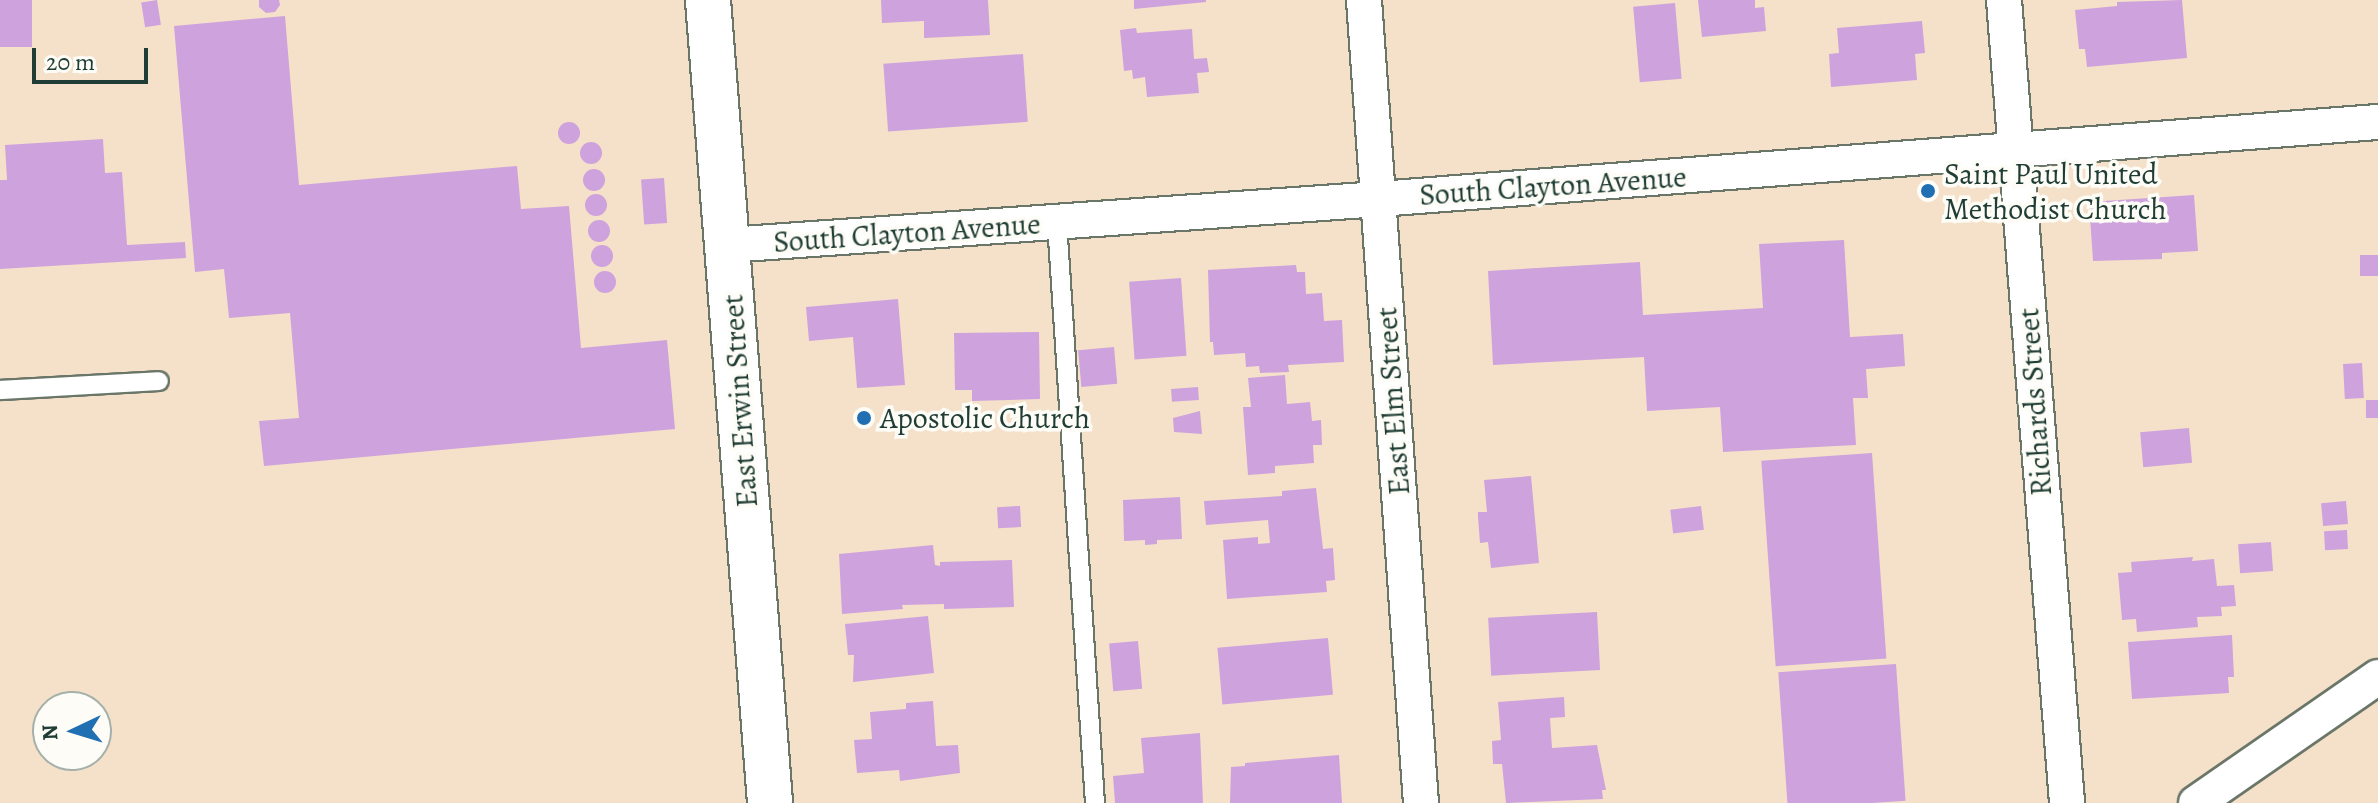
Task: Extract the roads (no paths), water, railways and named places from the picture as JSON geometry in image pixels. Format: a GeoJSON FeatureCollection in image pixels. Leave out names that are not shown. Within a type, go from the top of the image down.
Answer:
{"type":"FeatureCollection","features":[{"type":"Feature","properties":{"kind":"main road","name":"East Erwin Street"},"geometry":{"type":"LineString","coordinates":[[708,0],[770,803]]}},
{"type":"Feature","properties":{"kind":"street","name":"East Elm Street"},"geometry":{"type":"LineString","coordinates":[[1364,0],[1421,803]]}},
{"type":"Feature","properties":{"kind":"street","name":"Richards Street"},"geometry":{"type":"LineString","coordinates":[[2004,0],[2067,803]]}},
{"type":"Feature","properties":{"kind":"street","name":"South Clayton Avenue"},"geometry":{"type":"LineString","coordinates":[[728,245],[2016,152],[2378,122]]}},
{"type":"Feature","properties":{"kind":"street"},"geometry":{"type":"LineString","coordinates":[[2196,803],[2378,677]]}},
{"type":"Feature","properties":{"kind":"lane"},"geometry":{"type":"LineString","coordinates":[[1057,222],[1095,803]]}},
{"type":"Feature","properties":{"kind":"lane"},"geometry":{"type":"LineString","coordinates":[[0,390],[159,381]]}},
{"type":"Feature","properties":{"kind":"place","name":"Saint Paul United Methodist Church"},"geometry":{"type":"Point","coordinates":[1928,191]}},
{"type":"Feature","properties":{"kind":"place","name":"Apostolic Church"},"geometry":{"type":"Point","coordinates":[864,418]}}]}
